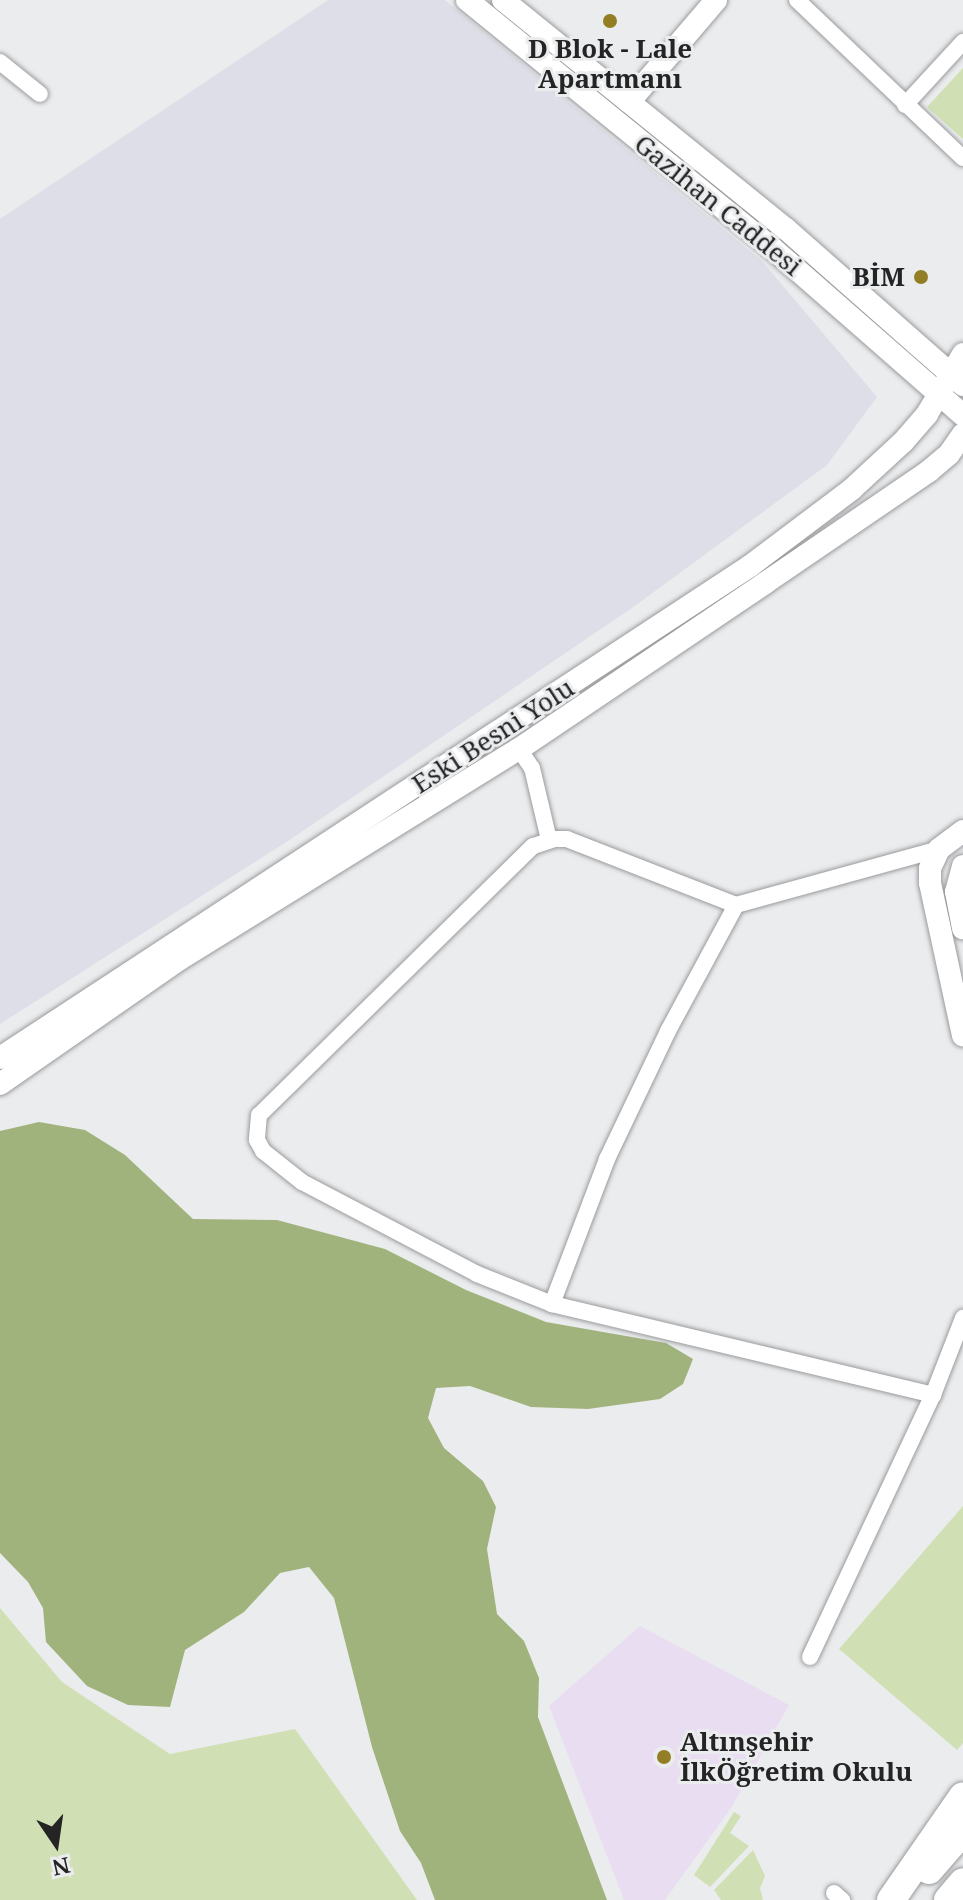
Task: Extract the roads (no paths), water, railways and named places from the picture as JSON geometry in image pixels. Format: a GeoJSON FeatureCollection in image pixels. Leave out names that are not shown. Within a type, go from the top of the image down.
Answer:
{"type":"FeatureCollection","features":[{"type":"Feature","properties":{"kind":"highway"},"geometry":{"type":"LineString","coordinates":[[891,1900],[963,1796]]}},
{"type":"Feature","properties":{"kind":"highway"},"geometry":{"type":"LineString","coordinates":[[902,1900],[963,1831]]}},
{"type":"Feature","properties":{"kind":"highway"},"geometry":{"type":"LineString","coordinates":[[948,1900],[963,1882]]}},
{"type":"Feature","properties":{"kind":"main road","name":"Gazihan Caddesi"},"geometry":{"type":"LineString","coordinates":[[467,0],[771,247],[963,415]]}},
{"type":"Feature","properties":{"kind":"main road","name":"Gazihan Caddesi"},"geometry":{"type":"LineString","coordinates":[[503,0],[786,229],[957,379]]}},
{"type":"Feature","properties":{"kind":"main road"},"geometry":{"type":"LineString","coordinates":[[629,102],[716,0]]}},
{"type":"Feature","properties":{"kind":"main road","name":"Eski Besni Yolu"},"geometry":{"type":"LineString","coordinates":[[0,1058],[750,566],[852,489],[912,433],[939,394],[957,379],[963,354]]}},
{"type":"Feature","properties":{"kind":"main road","name":"Eski Besni Yolu"},"geometry":{"type":"LineString","coordinates":[[0,1084],[180,959],[519,749],[929,471],[949,454],[963,434]]}},
{"type":"Feature","properties":{"kind":"main road"},"geometry":{"type":"LineString","coordinates":[[929,471],[963,455]]}},
{"type":"Feature","properties":{"kind":"main road"},"geometry":{"type":"LineString","coordinates":[[963,831],[939,849],[930,868],[930,883],[963,1035]]}},
{"type":"Feature","properties":{"kind":"main road"},"geometry":{"type":"LineString","coordinates":[[963,866],[956,892],[963,928]]}},
{"type":"Feature","properties":{"kind":"street"},"geometry":{"type":"LineString","coordinates":[[797,0],[963,158]]}},
{"type":"Feature","properties":{"kind":"street"},"geometry":{"type":"LineString","coordinates":[[905,105],[963,42]]}},
{"type":"Feature","properties":{"kind":"street"},"geometry":{"type":"LineString","coordinates":[[0,62],[40,94]]}},
{"type":"Feature","properties":{"kind":"street"},"geometry":{"type":"LineString","coordinates":[[519,749],[532,768],[549,840]]}},
{"type":"Feature","properties":{"kind":"street"},"geometry":{"type":"LineString","coordinates":[[933,1395],[552,1304],[477,1274],[302,1182],[263,1151],[255,1127],[259,1115],[533,846],[549,840],[567,839],[736,905],[939,849]]}},
{"type":"Feature","properties":{"kind":"street"},"geometry":{"type":"LineString","coordinates":[[552,1304],[607,1159],[668,1031],[736,905]]}},
{"type":"Feature","properties":{"kind":"street"},"geometry":{"type":"LineString","coordinates":[[810,1657],[933,1395],[963,1318]]}},
{"type":"Feature","properties":{"kind":"place","name":"D Blok - Lale Apartmanı"},"geometry":{"type":"Point","coordinates":[610,21]}},
{"type":"Feature","properties":{"kind":"place","name":"BİM"},"geometry":{"type":"Point","coordinates":[921,277]}},
{"type":"Feature","properties":{"kind":"place","name":"Altınşehir İlkÖğretim Okulu"},"geometry":{"type":"Point","coordinates":[664,1757]}}]}
